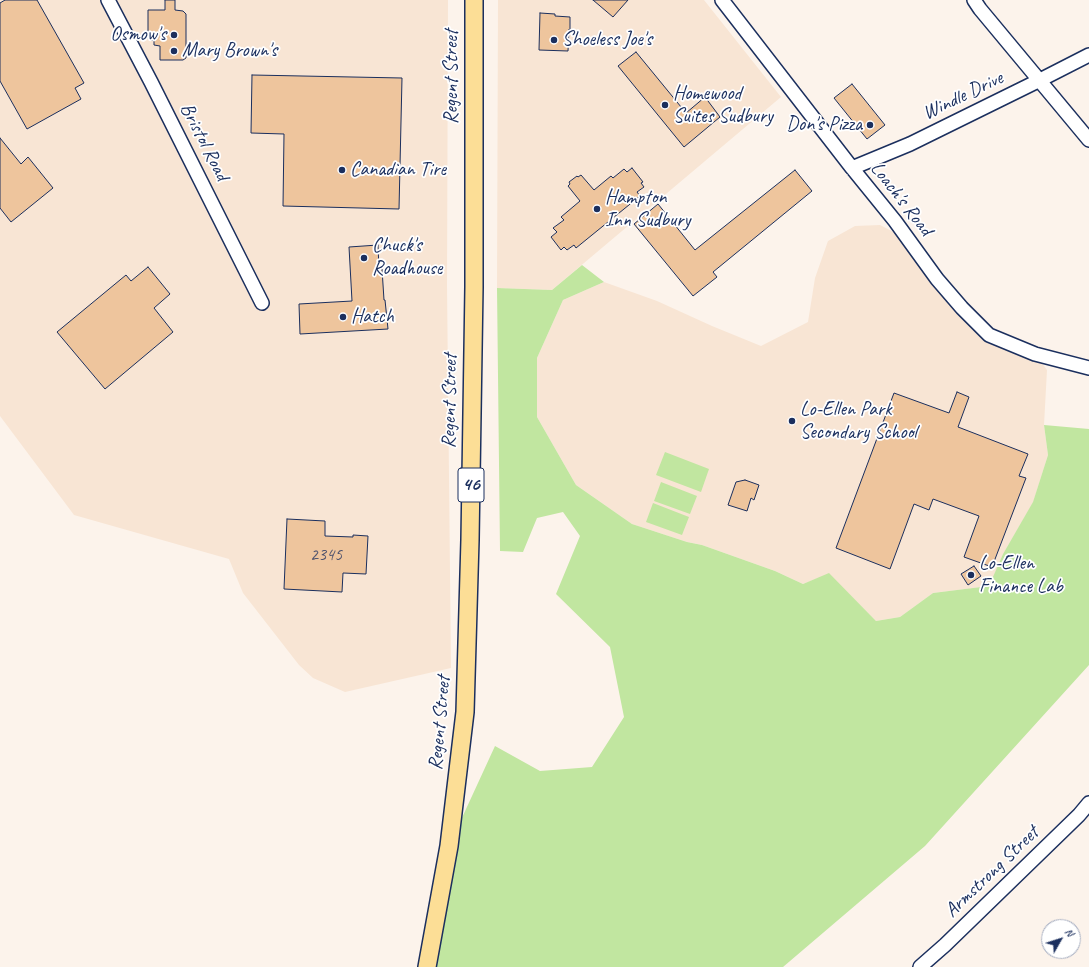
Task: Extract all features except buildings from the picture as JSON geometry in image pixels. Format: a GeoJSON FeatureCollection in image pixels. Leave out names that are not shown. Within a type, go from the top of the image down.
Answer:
{"type":"FeatureCollection","features":[{"type":"Feature","properties":{"kind":"main road","name":"Regent Street"},"geometry":{"type":"LineString","coordinates":[[427,967],[449,846],[465,712],[470,540],[474,264],[474,0]]}},
{"type":"Feature","properties":{"kind":"street","name":"Bristol Road"},"geometry":{"type":"LineString","coordinates":[[108,0],[262,302]]}},
{"type":"Feature","properties":{"kind":"street","name":"Loach's Road"},"geometry":{"type":"LineString","coordinates":[[722,0],[895,221],[937,279],[962,308],[989,335],[1035,354],[1089,368]]}},
{"type":"Feature","properties":{"kind":"street"},"geometry":{"type":"LineString","coordinates":[[974,0],[1089,140]]}},
{"type":"Feature","properties":{"kind":"street","name":"Windle Drive"},"geometry":{"type":"LineString","coordinates":[[852,168],[910,144],[1089,55]]}},
{"type":"Feature","properties":{"kind":"street","name":"Armstrong Street"},"geometry":{"type":"LineString","coordinates":[[920,967],[945,945],[1079,816],[1089,803]]}},
{"type":"Feature","properties":{"kind":"shaded area"},"geometry":{"type":"Polygon","coordinates":[[[0,0],[108,0],[245,267],[116,0],[448,0],[447,285],[451,668],[345,692],[313,678],[299,665],[243,593],[229,559],[74,515],[0,416],[0,0]]]}},
{"type":"Feature","properties":{"kind":"shaded area"},"geometry":{"type":"Polygon","coordinates":[[[498,0],[704,0],[781,97],[552,290],[497,288],[498,0]]]}},
{"type":"Feature","properties":{"kind":"shaded area","name":"Lo-Ellen Park Secondary School"},"geometry":{"type":"Polygon","coordinates":[[[880,225],[909,240],[989,335],[1035,354],[1047,370],[1044,425],[1048,455],[1033,503],[1003,554],[990,586],[933,593],[900,617],[876,621],[829,574],[803,584],[775,571],[702,545],[687,542],[632,524],[576,485],[537,417],[537,358],[563,300],[604,282],[657,301],[761,346],[808,322],[815,278],[828,241],[855,226],[880,225]]]}},
{"type":"Feature","properties":{"kind":"green space"},"geometry":{"type":"Polygon","coordinates":[[[582,265],[604,282],[563,300],[537,358],[537,417],[576,485],[632,524],[687,542],[702,545],[775,571],[803,584],[829,573],[876,621],[900,617],[933,593],[989,586],[1003,554],[1033,502],[1048,455],[1044,425],[1089,429],[1089,665],[925,846],[783,967],[427,967],[449,846],[495,746],[540,771],[592,767],[624,717],[610,647],[556,594],[580,536],[563,512],[537,518],[523,552],[500,551],[497,288],[552,290],[582,265]]]}},
{"type":"Feature","properties":{"kind":"green space"},"geometry":{"type":"Polygon","coordinates":[[[665,452],[709,469],[701,492],[656,475],[665,452]]]}},
{"type":"Feature","properties":{"kind":"green space"},"geometry":{"type":"Polygon","coordinates":[[[661,482],[697,496],[690,514],[654,501],[661,482]]]}},
{"type":"Feature","properties":{"kind":"green space"},"geometry":{"type":"Polygon","coordinates":[[[653,503],[689,517],[682,535],[646,522],[653,503]]]}},
{"type":"Feature","properties":{"kind":"place","name":"Osmow's"},"geometry":{"type":"Point","coordinates":[174,35]}},
{"type":"Feature","properties":{"kind":"place","name":"Shoeless Joe's"},"geometry":{"type":"Point","coordinates":[554,40]}},
{"type":"Feature","properties":{"kind":"place","name":"Mary Brown's"},"geometry":{"type":"Point","coordinates":[174,51]}},
{"type":"Feature","properties":{"kind":"place","name":"Homewood Suites Sudbury"},"geometry":{"type":"Point","coordinates":[665,105]}},
{"type":"Feature","properties":{"kind":"place","name":"Don's Pizza"},"geometry":{"type":"Point","coordinates":[870,125]}},
{"type":"Feature","properties":{"kind":"place","name":"Canadian Tire"},"geometry":{"type":"Point","coordinates":[342,170]}},
{"type":"Feature","properties":{"kind":"place","name":"Hampton Inn Sudbury"},"geometry":{"type":"Point","coordinates":[597,209]}},
{"type":"Feature","properties":{"kind":"place","name":"Chuck's Roadhouse"},"geometry":{"type":"Point","coordinates":[364,258]}},
{"type":"Feature","properties":{"kind":"place","name":"Hatch"},"geometry":{"type":"Point","coordinates":[343,317]}},
{"type":"Feature","properties":{"kind":"place","name":"Lo-Ellen Park Secondary School"},"geometry":{"type":"Point","coordinates":[792,421]}},
{"type":"Feature","properties":{"kind":"place","name":"Lo-Ellen Finance Lab"},"geometry":{"type":"Point","coordinates":[971,575]}}]}
